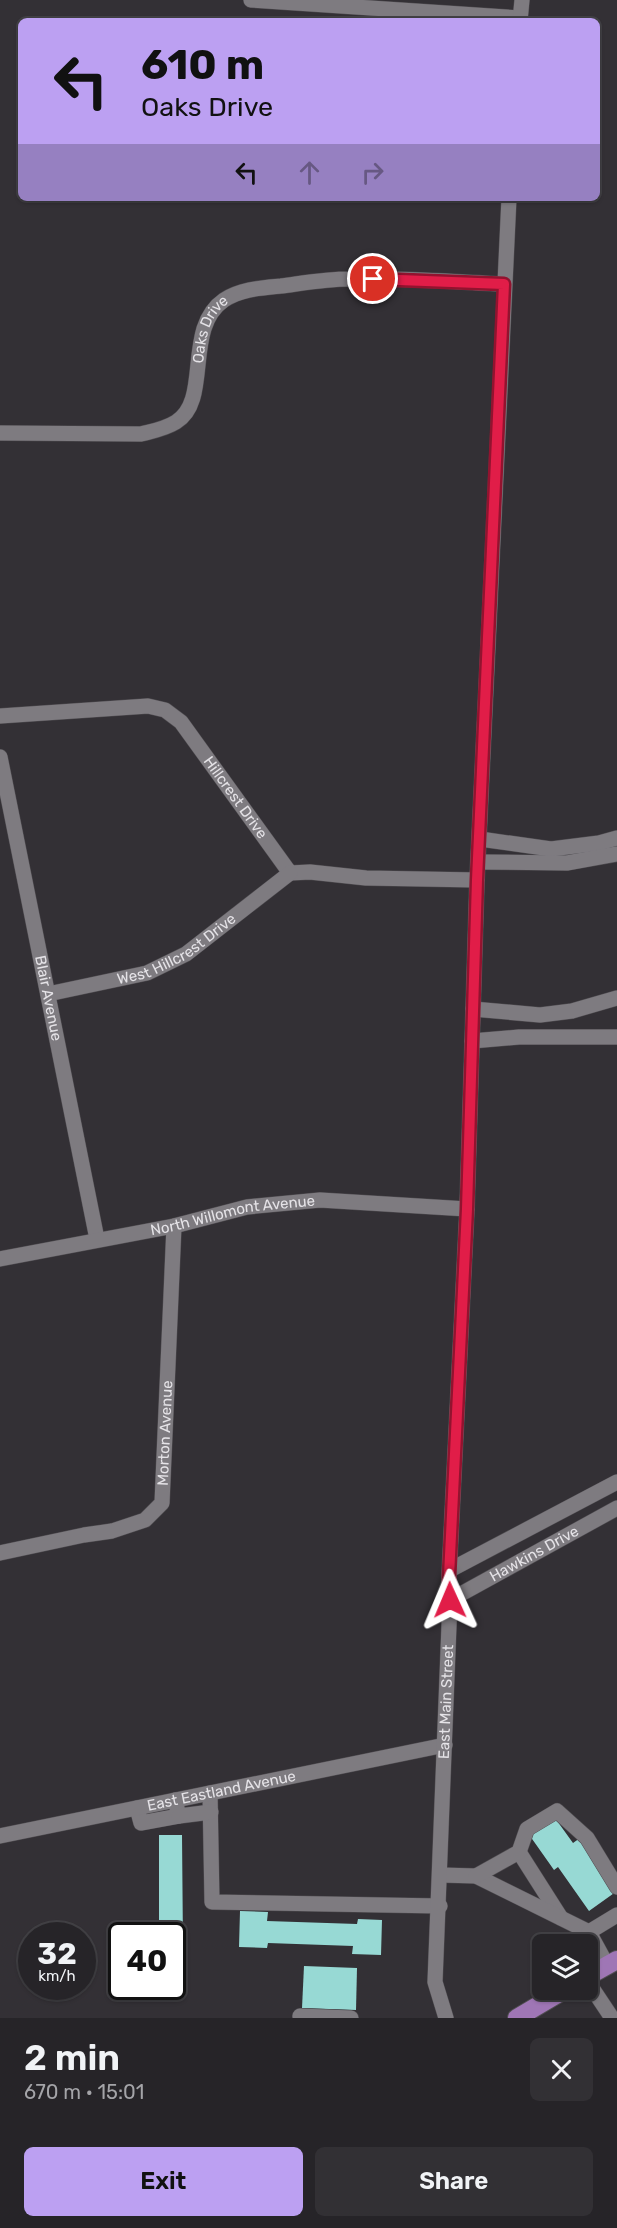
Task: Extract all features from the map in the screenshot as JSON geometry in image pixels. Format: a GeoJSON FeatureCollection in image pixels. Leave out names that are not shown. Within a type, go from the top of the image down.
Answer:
{"type":"FeatureCollection","features":[{"type":"Feature","properties":{"kind":"main road"},"geometry":{"type":"LineString","coordinates":[[598,1970],[612,1962]]}},
{"type":"Feature","properties":{"kind":"main road"},"geometry":{"type":"LineString","coordinates":[[517,2018],[547,2000]]}},
{"type":"Feature","properties":{"kind":"street"},"geometry":{"type":"LineString","coordinates":[[251,0],[493,18]]}},
{"type":"Feature","properties":{"kind":"street"},"geometry":{"type":"LineString","coordinates":[[520,18],[522,0]]}},
{"type":"Feature","properties":{"kind":"street","name":"East Main Street"},"geometry":{"type":"LineString","coordinates":[[446,2018],[435,1982],[440,1906],[450,1570],[467,1209],[477,880],[509,201]]}},
{"type":"Feature","properties":{"kind":"street","name":"Oaks Drive"},"geometry":{"type":"LineString","coordinates":[[0,433],[141,434],[163,429],[178,422],[187,411],[195,391],[198,356],[210,312],[225,300],[249,289],[351,278],[504,284]]}},
{"type":"Feature","properties":{"kind":"street","name":"Hillcrest Drive"},"geometry":{"type":"LineString","coordinates":[[0,716],[148,706],[165,710],[181,722],[290,873]]}},
{"type":"Feature","properties":{"kind":"street","name":"Blair Avenue"},"geometry":{"type":"LineString","coordinates":[[0,757],[97,1239]]}},
{"type":"Feature","properties":{"kind":"street"},"geometry":{"type":"LineString","coordinates":[[480,838],[551,849],[599,843],[617,838]]}},
{"type":"Feature","properties":{"kind":"street"},"geometry":{"type":"LineString","coordinates":[[478,862],[567,863],[617,854]]}},
{"type":"Feature","properties":{"kind":"street"},"geometry":{"type":"LineString","coordinates":[[290,873],[310,872],[366,878],[477,880]]}},
{"type":"Feature","properties":{"kind":"street","name":"West Hillcrest Drive"},"geometry":{"type":"LineString","coordinates":[[48,994],[147,973],[186,954],[290,873]]}},
{"type":"Feature","properties":{"kind":"street"},"geometry":{"type":"LineString","coordinates":[[473,1009],[540,1015],[572,1011],[617,998]]}},
{"type":"Feature","properties":{"kind":"street"},"geometry":{"type":"LineString","coordinates":[[472,1041],[519,1037],[617,1037]]}},
{"type":"Feature","properties":{"kind":"street","name":"North Willomont Avenue"},"geometry":{"type":"LineString","coordinates":[[0,1259],[174,1226],[247,1207],[320,1200],[467,1209]]}},
{"type":"Feature","properties":{"kind":"street","name":"Morton Avenue"},"geometry":{"type":"LineString","coordinates":[[0,1552],[84,1535],[112,1532],[145,1520],[162,1503],[174,1226]]}},
{"type":"Feature","properties":{"kind":"street","name":"Hawkins Drive"},"geometry":{"type":"LineString","coordinates":[[450,1570],[617,1482]]}},
{"type":"Feature","properties":{"kind":"street","name":"Hawkins Drive"},"geometry":{"type":"LineString","coordinates":[[450,1600],[617,1508]]}},
{"type":"Feature","properties":{"kind":"street","name":"East Eastland Avenue"},"geometry":{"type":"LineString","coordinates":[[0,1836],[445,1744]]}},
{"type":"Feature","properties":{"kind":"street"},"geometry":{"type":"LineString","coordinates":[[210,1793],[212,1902],[440,1906]]}},
{"type":"Feature","properties":{"kind":"street"},"geometry":{"type":"LineString","coordinates":[[175,1800],[179,1816]]}},
{"type":"Feature","properties":{"kind":"street"},"geometry":{"type":"LineString","coordinates":[[137,1808],[141,1823],[211,1812]]}},
{"type":"Feature","properties":{"kind":"street"},"geometry":{"type":"LineString","coordinates":[[476,1876],[519,1852],[527,1829],[557,1811],[587,1838],[617,1887]]}},
{"type":"Feature","properties":{"kind":"street"},"geometry":{"type":"LineString","coordinates":[[519,1852],[561,1918]]}},
{"type":"Feature","properties":{"kind":"street"},"geometry":{"type":"LineString","coordinates":[[441,1875],[476,1876],[589,1932],[612,1962]]}},
{"type":"Feature","properties":{"kind":"street"},"geometry":{"type":"LineString","coordinates":[[589,1932],[617,1915]]}},
{"type":"Feature","properties":{"kind":"street"},"geometry":{"type":"LineString","coordinates":[[598,1997],[612,2018]]}},
{"type":"Feature","properties":{"kind":"street"},"geometry":{"type":"LineString","coordinates":[[300,2016],[351,2018]]}},
{"type":"Feature","properties":{"kind":"building"},"geometry":{"type":"Polygon","coordinates":[[[555,1818],[573,1843],[580,1838],[617,1891],[589,1911],[558,1867],[554,1870],[530,1836],[555,1818]]]}},
{"type":"Feature","properties":{"kind":"building"},"geometry":{"type":"Polygon","coordinates":[[[159,1835],[182,1835],[183,1922],[159,1922],[159,1835]]]}},
{"type":"Feature","properties":{"kind":"building"},"geometry":{"type":"Polygon","coordinates":[[[240,1911],[268,1912],[267,1921],[357,1924],[358,1919],[382,1920],[381,1955],[352,1954],[353,1946],[268,1943],[267,1948],[239,1947],[240,1911]]]}},
{"type":"Feature","properties":{"kind":"building"},"geometry":{"type":"Polygon","coordinates":[[[304,1966],[357,1968],[356,2010],[302,2008],[304,1966]]]}},
{"type":"Feature","properties":{"kind":"route"},"geometry":{"type":"LineString","coordinates":[[373,279],[504,284],[477,880],[467,1209],[449,1576],[450,1600]]}}]}
